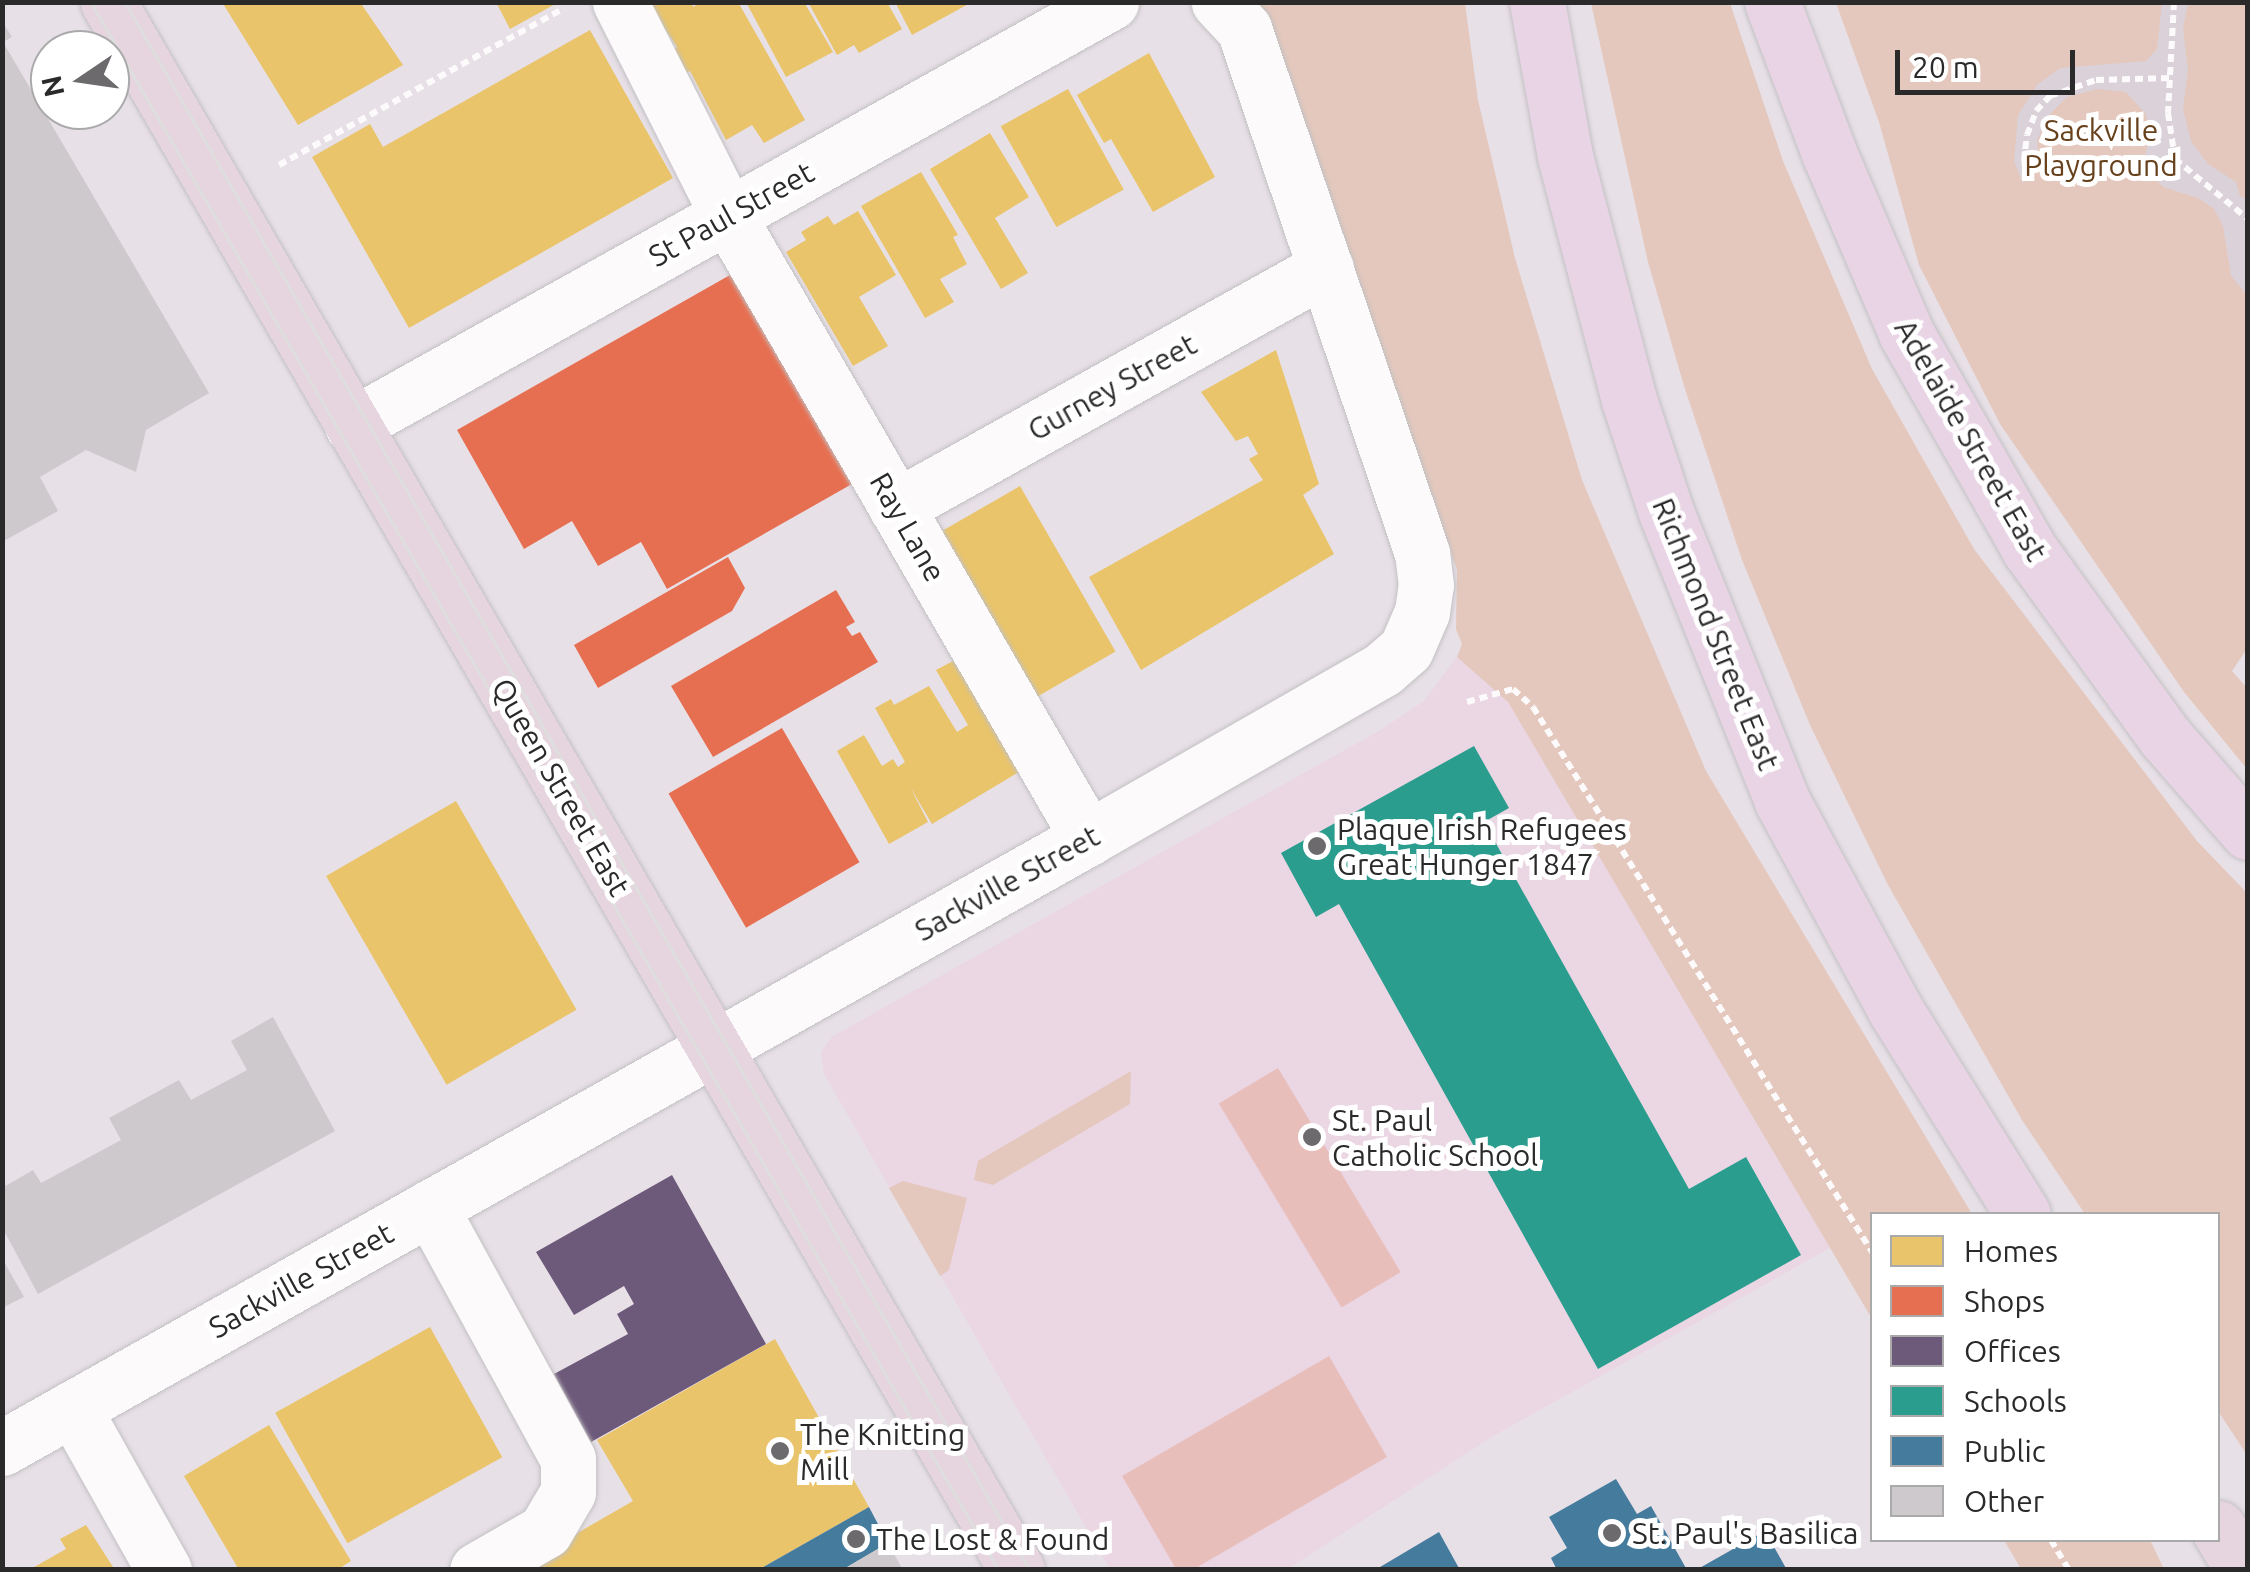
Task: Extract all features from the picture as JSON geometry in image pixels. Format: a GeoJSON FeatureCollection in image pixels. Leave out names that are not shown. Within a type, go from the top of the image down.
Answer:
{"type":"FeatureCollection","features":[{"type":"Feature","properties":{"kind":"highway","name":"Richmond Street East"},"geometry":{"type":"LineString","coordinates":[[1537,2],[1565,156],[1629,400],[1674,530],[1782,801],[1896,1011],[2022,1212]]}},
{"type":"Feature","properties":{"kind":"highway","name":"Adelaide Street East"},"geometry":{"type":"LineString","coordinates":[[1772,2],[1829,153],[1906,333],[2029,549],[2166,738],[2248,832]]}},
{"type":"Feature","properties":{"kind":"main road","name":"Queen Street East"},"geometry":{"type":"LineString","coordinates":[[108,2],[1016,1570]]}},
{"type":"Feature","properties":{"kind":"main road"},"geometry":{"type":"LineString","coordinates":[[2220,1531],[2243,1570]]}},
{"type":"Feature","properties":{"kind":"street","name":"Ray Lane"},"geometry":{"type":"LineString","coordinates":[[620,2],[728,216],[1088,838]]}},
{"type":"Feature","properties":{"kind":"street","name":"St Paul Street"},"geometry":{"type":"LineString","coordinates":[[352,425],[1111,2]]}},
{"type":"Feature","properties":{"kind":"street","name":"Sackville Street"},"geometry":{"type":"LineString","coordinates":[[2,1448],[1088,838],[1383,669],[1406,649],[1422,612],[1426,585],[1422,553],[1244,30],[1219,2]]}},
{"type":"Feature","properties":{"kind":"street","name":"Gurney Street"},"geometry":{"type":"LineString","coordinates":[[896,506],[1326,268]]}},
{"type":"Feature","properties":{"kind":"street"},"geometry":{"type":"LineString","coordinates":[[430,1207],[568,1458],[568,1492],[544,1532],[477,1570]]}},
{"type":"Feature","properties":{"kind":"street"},"geometry":{"type":"LineString","coordinates":[[73,1408],[164,1570]]}},
{"type":"Feature","properties":{"kind":"path"},"geometry":{"type":"LineString","coordinates":[[2174,2],[2168,114],[2175,158],[2248,219]]}},
{"type":"Feature","properties":{"kind":"path"},"geometry":{"type":"LineString","coordinates":[[279,164],[572,3]]}},
{"type":"Feature","properties":{"kind":"path"},"geometry":{"type":"LineString","coordinates":[[2030,177],[2024,162],[2026,135],[2036,111],[2050,96],[2096,80],[2171,78]]}},
{"type":"Feature","properties":{"kind":"path"},"geometry":{"type":"LineString","coordinates":[[1466,702],[1513,689],[1533,706],[1870,1249]]}},
{"type":"Feature","properties":{"kind":"path"},"geometry":{"type":"LineString","coordinates":[[2052,1542],[2069,1570]]}},
{"type":"Feature","properties":{"kind":"shaded area"},"geometry":{"type":"Polygon","coordinates":[[[2162,3],[2188,3],[2183,29],[2188,71],[2183,109],[2191,141],[2208,164],[2236,182],[2240,196],[2247,199],[2247,295],[2231,276],[2223,226],[2214,209],[2198,198],[2163,187],[2150,173],[2145,157],[2150,129],[2145,113],[2126,92],[2098,89],[2067,97],[2046,118],[2037,141],[2040,168],[2023,183],[2014,161],[2018,115],[2037,85],[2060,68],[2146,61],[2157,49],[2162,3]]]}},
{"type":"Feature","properties":{"kind":"shaded area","name":"St. Paul Catholic School"},"geometry":{"type":"Polygon","coordinates":[[[1457,657],[1508,702],[1830,1248],[1493,1436],[1288,1569],[1110,1569],[824,1074],[821,1052],[833,1036],[1379,731],[1424,701],[1457,657]]]}},
{"type":"Feature","properties":{"kind":"shaded area"},"geometry":{"type":"Polygon","coordinates":[[[1278,1068],[1401,1272],[1341,1308],[1219,1104],[1278,1068]]]}},
{"type":"Feature","properties":{"kind":"shaded area"},"geometry":{"type":"Polygon","coordinates":[[[1329,1356],[1387,1457],[1194,1569],[1176,1569],[1122,1476],[1329,1356]]]}},
{"type":"Feature","properties":{"kind":"green space"},"geometry":{"type":"Polygon","coordinates":[[[1260,3],[1465,3],[1478,100],[1515,258],[1582,480],[1706,771],[1971,1212],[1870,1212],[1870,1316],[1508,702],[1457,657],[1462,644],[1456,629],[1457,570],[1260,3]]]}},
{"type":"Feature","properties":{"kind":"green space"},"geometry":{"type":"Polygon","coordinates":[[[1591,3],[1730,3],[1783,161],[1872,369],[1974,549],[2197,841],[2247,893],[2247,1455],[2220,1414],[2220,1212],[2084,1212],[2022,1120],[1888,885],[1810,725],[1742,560],[1648,262],[1591,3]]]}},
{"type":"Feature","properties":{"kind":"green space","name":"Sackville Playground"},"geometry":{"type":"Polygon","coordinates":[[[1836,3],[2247,3],[2248,647],[2232,671],[2247,688],[2247,769],[2184,692],[2000,424],[1919,265],[1879,122],[1836,3]]]}},
{"type":"Feature","properties":{"kind":"green space"},"geometry":{"type":"Polygon","coordinates":[[[1131,1071],[1130,1104],[993,1185],[974,1180],[978,1161],[1131,1071]]]}},
{"type":"Feature","properties":{"kind":"green space"},"geometry":{"type":"Polygon","coordinates":[[[903,1181],[967,1198],[949,1270],[940,1276],[889,1188],[903,1181]]]}},
{"type":"Feature","properties":{"kind":"green space"},"geometry":{"type":"Polygon","coordinates":[[[2005,1542],[2151,1542],[2164,1569],[2021,1569],[2005,1542]]]}},
{"type":"Feature","properties":{"kind":"building: Homes"},"geometry":{"type":"Polygon","coordinates":[[[222,2],[360,2],[403,65],[298,125],[222,2]]]}},
{"type":"Feature","properties":{"kind":"building: Homes"},"geometry":{"type":"Polygon","coordinates":[[[496,2],[559,2],[510,29],[496,2]]]}},
{"type":"Feature","properties":{"kind":"building: Homes"},"geometry":{"type":"Polygon","coordinates":[[[647,2],[691,2],[693,7],[702,2],[738,2],[805,120],[764,143],[752,125],[726,140],[690,71],[684,74],[672,51],[677,47],[647,2]]]}},
{"type":"Feature","properties":{"kind":"building: Homes"},"geometry":{"type":"Polygon","coordinates":[[[746,2],[804,2],[833,52],[786,77],[746,2]]]}},
{"type":"Feature","properties":{"kind":"building: Homes"},"geometry":{"type":"Polygon","coordinates":[[[808,2],[887,2],[902,29],[859,53],[854,45],[837,55],[808,2]]]}},
{"type":"Feature","properties":{"kind":"building: Homes"},"geometry":{"type":"Polygon","coordinates":[[[895,2],[972,2],[912,35],[895,2]]]}},
{"type":"Feature","properties":{"kind":"building: Homes"},"geometry":{"type":"Polygon","coordinates":[[[590,30],[673,178],[409,328],[312,157],[370,124],[383,147],[590,30]]]}},
{"type":"Feature","properties":{"kind":"building: Homes"},"geometry":{"type":"Polygon","coordinates":[[[1149,53],[1215,177],[1153,212],[1111,139],[1104,143],[1077,95],[1149,53]]]}},
{"type":"Feature","properties":{"kind":"building: Homes"},"geometry":{"type":"Polygon","coordinates":[[[1068,89],[1124,190],[1056,227],[1001,126],[1068,89]]]}},
{"type":"Feature","properties":{"kind":"building: Homes"},"geometry":{"type":"Polygon","coordinates":[[[990,133],[1029,197],[995,218],[1028,273],[1001,289],[930,169],[990,133]]]}},
{"type":"Feature","properties":{"kind":"building: Homes"},"geometry":{"type":"Polygon","coordinates":[[[921,172],[958,235],[953,237],[967,264],[940,279],[954,302],[925,318],[861,206],[921,172]]]}},
{"type":"Feature","properties":{"kind":"building: Homes"},"geometry":{"type":"Polygon","coordinates":[[[858,211],[896,275],[859,297],[888,346],[853,366],[786,252],[806,240],[801,232],[828,216],[834,225],[858,211]]]}},
{"type":"Feature","properties":{"kind":"building: Homes"},"geometry":{"type":"Polygon","coordinates":[[[1276,350],[1319,484],[1303,495],[1334,554],[1141,670],[1089,577],[1263,480],[1249,459],[1258,454],[1248,436],[1236,441],[1201,392],[1276,350]]]}},
{"type":"Feature","properties":{"kind":"building: Homes"},"geometry":{"type":"Polygon","coordinates":[[[1020,486],[1116,651],[1031,700],[935,535],[1020,486]]]}},
{"type":"Feature","properties":{"kind":"building: Homes"},"geometry":{"type":"Polygon","coordinates":[[[953,661],[958,669],[968,663],[1029,766],[932,824],[910,787],[928,822],[889,844],[837,751],[864,735],[882,766],[893,759],[898,767],[905,762],[875,708],[891,699],[894,705],[929,686],[957,732],[968,725],[936,670],[953,661]]]}},
{"type":"Feature","properties":{"kind":"building: Homes"},"geometry":{"type":"Polygon","coordinates":[[[456,801],[576,1010],[447,1085],[326,876],[456,801]]]}},
{"type":"Feature","properties":{"kind":"building: Homes"},"geometry":{"type":"Polygon","coordinates":[[[430,1327],[502,1457],[347,1543],[275,1413],[430,1327]]]}},
{"type":"Feature","properties":{"kind":"building: Homes","name":"The Knitting Mill"},"geometry":{"type":"Polygon","coordinates":[[[775,1339],[869,1507],[758,1570],[513,1570],[633,1501],[597,1440],[775,1339]]]}},
{"type":"Feature","properties":{"kind":"building: Homes"},"geometry":{"type":"Polygon","coordinates":[[[269,1425],[351,1561],[337,1570],[239,1570],[184,1476],[269,1425]]]}},
{"type":"Feature","properties":{"kind":"building: Homes"},"geometry":{"type":"Polygon","coordinates":[[[86,1525],[115,1570],[29,1570],[66,1549],[60,1539],[86,1525]]]}},
{"type":"Feature","properties":{"kind":"building: Shops"},"geometry":{"type":"Polygon","coordinates":[[[730,275],[859,480],[667,589],[641,542],[598,566],[572,521],[524,549],[457,430],[730,275]]]}},
{"type":"Feature","properties":{"kind":"building: Shops"},"geometry":{"type":"Polygon","coordinates":[[[728,557],[745,588],[732,611],[598,688],[574,645],[728,557]]]}},
{"type":"Feature","properties":{"kind":"building: Shops"},"geometry":{"type":"Polygon","coordinates":[[[836,590],[855,622],[846,627],[852,636],[860,632],[878,662],[713,757],[671,686],[836,590]]]}},
{"type":"Feature","properties":{"kind":"building: Shops"},"geometry":{"type":"Polygon","coordinates":[[[782,728],[860,862],[746,928],[669,794],[782,728]]]}},
{"type":"Feature","properties":{"kind":"building: Offices"},"geometry":{"type":"Polygon","coordinates":[[[672,1175],[766,1344],[591,1442],[554,1374],[628,1334],[617,1314],[634,1304],[624,1286],[574,1315],[536,1252],[672,1175]]]}},
{"type":"Feature","properties":{"kind":"building: Schools"},"geometry":{"type":"Polygon","coordinates":[[[1474,746],[1509,808],[1484,822],[1689,1189],[1746,1157],[1801,1255],[1598,1369],[1339,904],[1316,917],[1281,853],[1474,746]]]}},
{"type":"Feature","properties":{"kind":"building: Public","name":"St. Paul's Basilica"},"geometry":{"type":"Polygon","coordinates":[[[1616,1479],[1637,1514],[1651,1506],[1687,1570],[1557,1570],[1551,1558],[1567,1548],[1549,1517],[1616,1479]]]}},
{"type":"Feature","properties":{"kind":"building: Public"},"geometry":{"type":"Polygon","coordinates":[[[869,1507],[888,1543],[842,1570],[758,1570],[869,1507]]]}},
{"type":"Feature","properties":{"kind":"building: Public","name":"St. Paul's Basilica"},"geometry":{"type":"Polygon","coordinates":[[[1765,1531],[1787,1570],[1696,1570],[1765,1531]]]}},
{"type":"Feature","properties":{"kind":"building: Public"},"geometry":{"type":"Polygon","coordinates":[[[1439,1532],[1460,1570],[1375,1570],[1439,1532]]]}},
{"type":"Feature","properties":{"kind":"building: Other"},"geometry":{"type":"Polygon","coordinates":[[[2,21],[12,37],[3,42],[30,88],[30,130],[55,130],[209,393],[146,430],[136,472],[86,450],[40,477],[58,511],[2,542],[2,21]]]}},
{"type":"Feature","properties":{"kind":"building: Other"},"geometry":{"type":"Polygon","coordinates":[[[273,1017],[335,1131],[38,1294],[2,1227],[2,1188],[33,1170],[41,1183],[121,1140],[109,1118],[179,1080],[191,1100],[247,1070],[231,1041],[273,1017]]]}},
{"type":"Feature","properties":{"kind":"building: Other"},"geometry":{"type":"Polygon","coordinates":[[[2,1258],[24,1297],[2,1308],[2,1258]]]}},
{"type":"Feature","properties":{"kind":"building: Other"},"geometry":{"type":"Polygon","coordinates":[[[888,1543],[903,1570],[842,1570],[888,1543]]]}},
{"type":"Feature","properties":{"kind":"tram line"},"geometry":{"type":"LineString","coordinates":[[91,2],[999,1570]]}},
{"type":"Feature","properties":{"kind":"tram line"},"geometry":{"type":"LineString","coordinates":[[125,2],[1030,1570]]}},
{"type":"Feature","properties":{"kind":"place","name":"Plaque Irish Refugees Great Hunger 1847"},"geometry":{"type":"Point","coordinates":[1317,846]}},
{"type":"Feature","properties":{"kind":"place","name":"St. Paul Catholic School"},"geometry":{"type":"Point","coordinates":[1312,1137]}},
{"type":"Feature","properties":{"kind":"place","name":"The Knitting Mill"},"geometry":{"type":"Point","coordinates":[780,1451]}},
{"type":"Feature","properties":{"kind":"place","name":"St. Paul's Basilica"},"geometry":{"type":"Point","coordinates":[1612,1533]}},
{"type":"Feature","properties":{"kind":"place","name":"The Lost & Found"},"geometry":{"type":"Point","coordinates":[856,1539]}}]}
